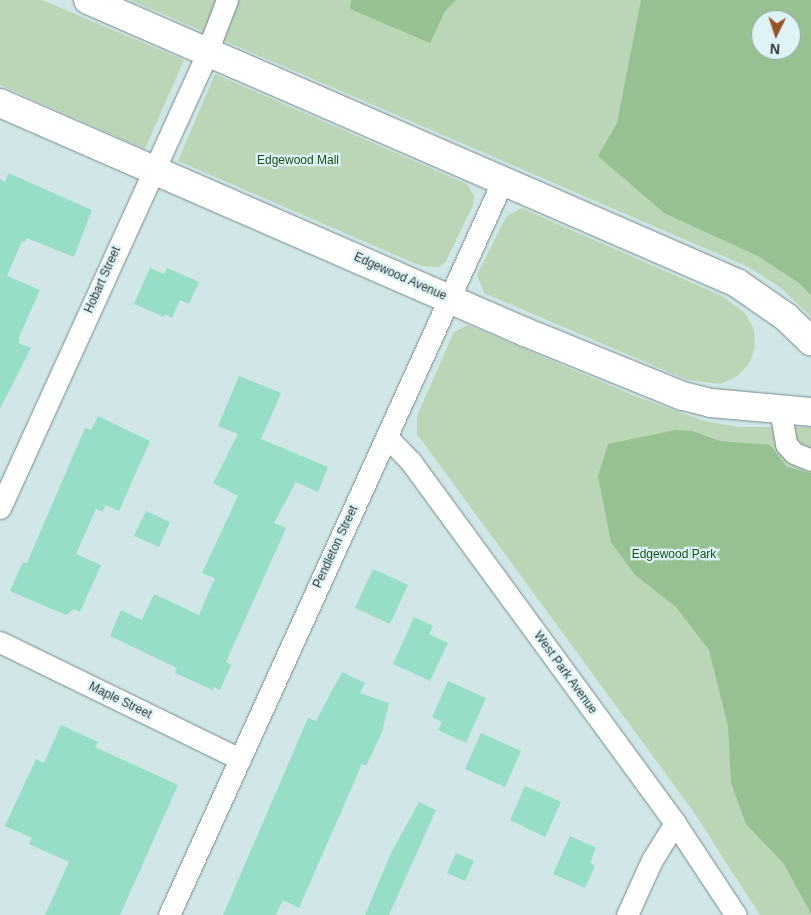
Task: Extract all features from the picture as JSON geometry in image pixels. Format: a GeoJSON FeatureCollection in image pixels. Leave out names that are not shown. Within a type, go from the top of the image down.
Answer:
{"type":"FeatureCollection","features":[{"type":"Feature","properties":{"kind":"street"},"geometry":{"type":"LineString","coordinates":[[88,0],[737,283],[786,317],[811,341]]}},
{"type":"Feature","properties":{"kind":"street","name":"Hobart Street"},"geometry":{"type":"LineString","coordinates":[[0,508],[207,52],[227,0]]}},
{"type":"Feature","properties":{"kind":"street","name":"Edgewood Avenue"},"geometry":{"type":"LineString","coordinates":[[0,103],[450,299],[683,396],[711,403],[811,412]]}},
{"type":"Feature","properties":{"kind":"street","name":"Pendleton Street"},"geometry":{"type":"LineString","coordinates":[[169,915],[503,180]]}},
{"type":"Feature","properties":{"kind":"street"},"geometry":{"type":"LineString","coordinates":[[780,409],[786,444],[794,453],[811,460]]}},
{"type":"Feature","properties":{"kind":"street","name":"West Park Avenue"},"geometry":{"type":"LineString","coordinates":[[387,437],[410,462],[675,823],[736,915]]}},
{"type":"Feature","properties":{"kind":"street","name":"Maple Street"},"geometry":{"type":"LineString","coordinates":[[0,642],[240,759]]}},
{"type":"Feature","properties":{"kind":"street"},"geometry":{"type":"LineString","coordinates":[[627,915],[652,860],[675,823]]}},
{"type":"Feature","properties":{"kind":"green space"},"geometry":{"type":"Polygon","coordinates":[[[0,0],[42,0],[184,60],[145,149],[0,85],[0,0]]]}},
{"type":"Feature","properties":{"kind":"green space"},"geometry":{"type":"Polygon","coordinates":[[[130,0],[811,0],[811,317],[780,287],[746,266],[130,0]]]}},
{"type":"Feature","properties":{"kind":"green space"},"geometry":{"type":"Polygon","coordinates":[[[351,0],[456,0],[445,11],[430,43],[350,9],[351,0]]]}},
{"type":"Feature","properties":{"kind":"green space"},"geometry":{"type":"Polygon","coordinates":[[[641,0],[811,0],[811,295],[799,283],[758,256],[664,213],[598,156],[617,123],[641,0]]]}},
{"type":"Feature","properties":{"kind":"green space","name":"Edgewood Mall"},"geometry":{"type":"Polygon","coordinates":[[[215,74],[467,184],[474,196],[473,205],[446,261],[439,267],[421,266],[178,161],[215,74]]]}},
{"type":"Feature","properties":{"kind":"green space"},"geometry":{"type":"Polygon","coordinates":[[[521,208],[722,296],[745,313],[754,329],[755,347],[749,364],[736,377],[720,384],[687,380],[484,293],[477,275],[506,217],[521,208]]]}},
{"type":"Feature","properties":{"kind":"green space","name":"Edgewood Park"},"geometry":{"type":"Polygon","coordinates":[[[468,325],[635,396],[704,421],[739,427],[811,427],[811,915],[760,915],[693,811],[417,434],[417,416],[454,332],[468,325]]]}},
{"type":"Feature","properties":{"kind":"green space"},"geometry":{"type":"Polygon","coordinates":[[[676,430],[692,431],[720,441],[770,445],[787,467],[811,473],[811,914],[784,864],[746,824],[731,783],[728,726],[709,650],[676,607],[635,575],[611,542],[598,476],[608,444],[676,430]]]}},
{"type":"Feature","properties":{"kind":"building"},"geometry":{"type":"Polygon","coordinates":[[[8,173],[92,210],[74,257],[27,238],[25,242],[22,241],[7,276],[40,290],[19,337],[19,343],[31,348],[0,409],[0,179],[5,182],[8,173]]]}},
{"type":"Feature","properties":{"kind":"building"},"geometry":{"type":"Polygon","coordinates":[[[150,268],[164,274],[167,268],[199,282],[189,304],[180,300],[172,318],[165,314],[164,317],[134,304],[150,268]]]}},
{"type":"Feature","properties":{"kind":"building"},"geometry":{"type":"Polygon","coordinates":[[[239,376],[281,393],[261,439],[328,467],[318,492],[296,482],[274,523],[286,528],[226,662],[231,665],[220,690],[214,687],[213,690],[175,673],[177,668],[110,636],[121,610],[142,620],[154,594],[199,615],[215,578],[202,573],[238,496],[213,483],[238,434],[218,426],[239,376]]]}},
{"type":"Feature","properties":{"kind":"building"},"geometry":{"type":"Polygon","coordinates":[[[98,416],[150,441],[119,511],[105,505],[103,512],[96,509],[76,554],[101,565],[80,612],[74,609],[66,615],[10,591],[23,562],[27,563],[85,428],[91,430],[98,416]]]}},
{"type":"Feature","properties":{"kind":"building"},"geometry":{"type":"Polygon","coordinates":[[[146,511],[170,522],[159,547],[134,536],[146,511]]]}},
{"type":"Feature","properties":{"kind":"building"},"geometry":{"type":"Polygon","coordinates":[[[373,569],[408,585],[390,624],[355,608],[373,569]]]}},
{"type":"Feature","properties":{"kind":"building"},"geometry":{"type":"Polygon","coordinates":[[[414,617],[433,626],[429,634],[448,643],[430,681],[393,664],[414,617]]]}},
{"type":"Feature","properties":{"kind":"building"},"geometry":{"type":"Polygon","coordinates":[[[342,672],[365,683],[360,693],[389,703],[382,732],[366,766],[362,764],[299,908],[283,900],[276,915],[223,915],[308,718],[316,721],[342,672]]]}},
{"type":"Feature","properties":{"kind":"building"},"geometry":{"type":"Polygon","coordinates":[[[448,681],[486,698],[466,743],[438,730],[442,722],[432,717],[448,681]]]}},
{"type":"Feature","properties":{"kind":"building"},"geometry":{"type":"Polygon","coordinates":[[[61,725],[98,742],[95,747],[178,785],[120,915],[45,915],[69,862],[29,844],[32,838],[5,826],[36,759],[44,763],[61,725]]]}},
{"type":"Feature","properties":{"kind":"building"},"geometry":{"type":"Polygon","coordinates":[[[481,733],[521,751],[505,787],[465,769],[481,733]]]}},
{"type":"Feature","properties":{"kind":"building"},"geometry":{"type":"Polygon","coordinates":[[[525,786],[561,802],[545,837],[510,820],[525,786]]]}},
{"type":"Feature","properties":{"kind":"building"},"geometry":{"type":"Polygon","coordinates":[[[419,802],[436,810],[389,915],[365,915],[391,853],[419,802]]]}},
{"type":"Feature","properties":{"kind":"building"},"geometry":{"type":"Polygon","coordinates":[[[570,836],[596,848],[590,863],[595,866],[585,888],[553,874],[570,836]]]}},
{"type":"Feature","properties":{"kind":"building"},"geometry":{"type":"Polygon","coordinates":[[[456,853],[474,861],[465,881],[447,873],[456,853]]]}}]}
